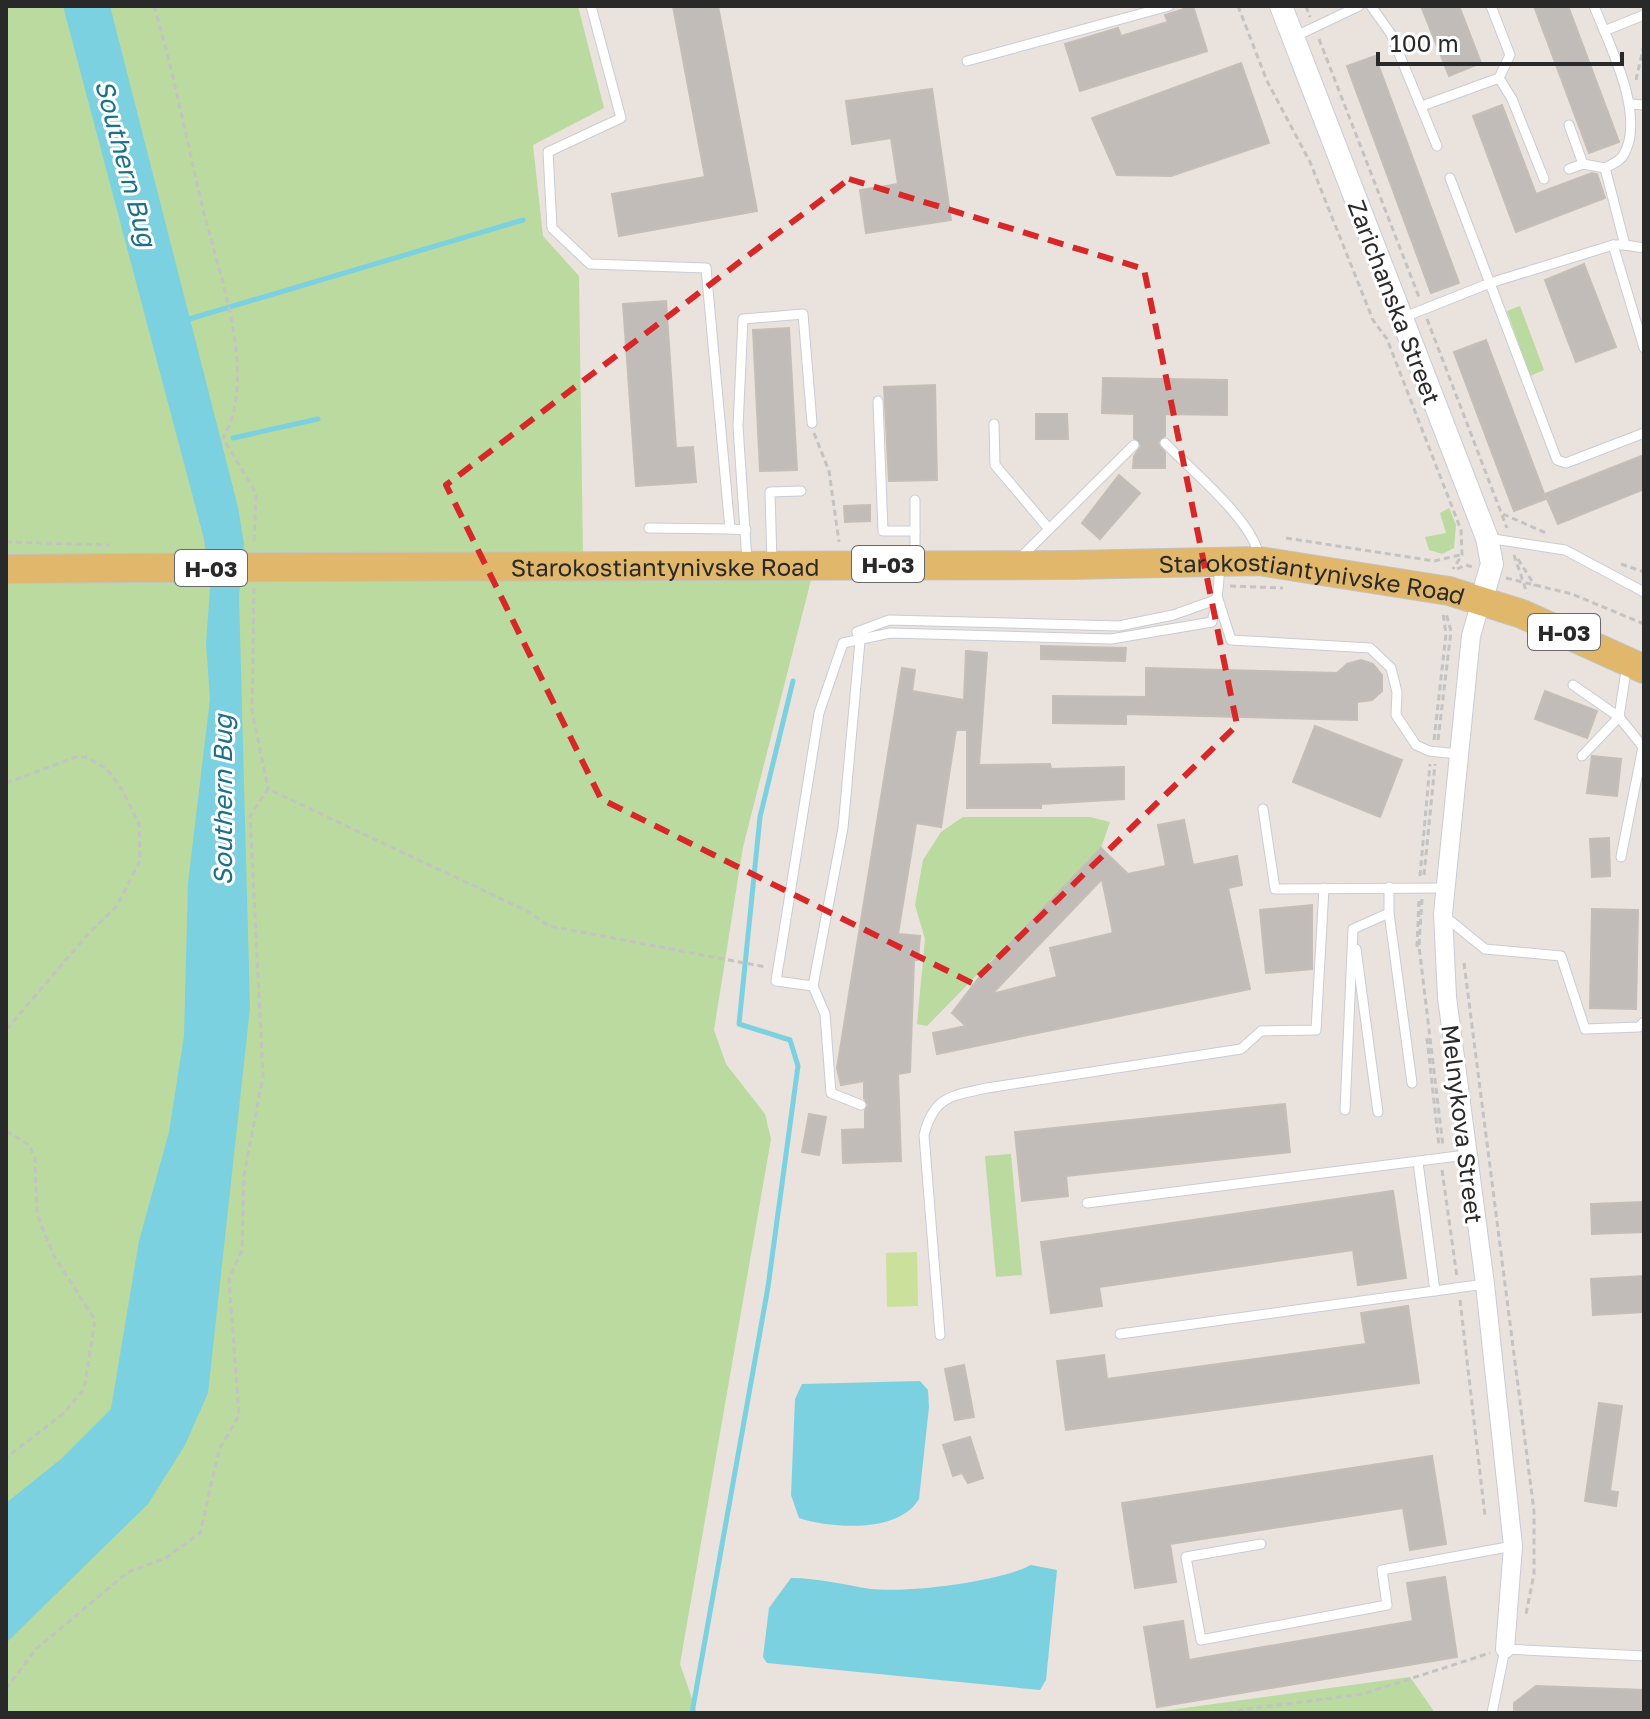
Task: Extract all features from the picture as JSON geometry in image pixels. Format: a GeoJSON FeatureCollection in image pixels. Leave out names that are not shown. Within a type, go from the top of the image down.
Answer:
{"type":"FeatureCollection","features":[{"type":"Feature","properties":{"kind":"main road","name":"Starokostiantynivske Road"},"geometry":{"type":"LineString","coordinates":[[6,569],[122,556],[291,567],[1015,564],[1219,574],[1259,561],[1449,591],[1522,614],[1636,665]]}},
{"type":"Feature","properties":{"kind":"street","name":"Zarichanska Street"},"geometry":{"type":"LineString","coordinates":[[1281,6],[1487,538],[1492,564],[1481,601]]}},
{"type":"Feature","properties":{"kind":"street","name":"Melnykova Street"},"geometry":{"type":"LineString","coordinates":[[1481,601],[1471,636],[1443,914],[1447,997],[1485,1284],[1513,1546],[1505,1649]]}},
{"type":"Feature","properties":{"kind":"lane"},"geometry":{"type":"LineString","coordinates":[[591,6],[621,118],[548,152],[552,228],[590,264],[706,268],[730,529]]}},
{"type":"Feature","properties":{"kind":"lane"},"geometry":{"type":"LineString","coordinates":[[967,61],[1169,6]]}},
{"type":"Feature","properties":{"kind":"lane"},"geometry":{"type":"LineString","coordinates":[[1293,37],[1359,6]]}},
{"type":"Feature","properties":{"kind":"lane"},"geometry":{"type":"LineString","coordinates":[[1371,6],[1391,34],[1437,146]]}},
{"type":"Feature","properties":{"kind":"lane"},"geometry":{"type":"LineString","coordinates":[[1422,106],[1499,78],[1510,55],[1491,6]]}},
{"type":"Feature","properties":{"kind":"lane"},"geometry":{"type":"LineString","coordinates":[[1569,169],[1583,164],[1605,168],[1623,157],[1630,142],[1630,104],[1594,6]]}},
{"type":"Feature","properties":{"kind":"lane"},"geometry":{"type":"LineString","coordinates":[[1604,31],[1644,15]]}},
{"type":"Feature","properties":{"kind":"lane"},"geometry":{"type":"LineString","coordinates":[[1499,78],[1512,99],[1544,179]]}},
{"type":"Feature","properties":{"kind":"lane"},"geometry":{"type":"LineString","coordinates":[[1630,104],[1644,105]]}},
{"type":"Feature","properties":{"kind":"lane"},"geometry":{"type":"LineString","coordinates":[[1569,125],[1583,164]]}},
{"type":"Feature","properties":{"kind":"lane"},"geometry":{"type":"LineString","coordinates":[[1605,168],[1625,245]]}},
{"type":"Feature","properties":{"kind":"lane"},"geometry":{"type":"LineString","coordinates":[[1450,178],[1557,460],[1566,463],[1644,433]]}},
{"type":"Feature","properties":{"kind":"lane"},"geometry":{"type":"LineString","coordinates":[[1402,318],[1490,283],[1613,245],[1644,248]]}},
{"type":"Feature","properties":{"kind":"lane"},"geometry":{"type":"LineString","coordinates":[[1613,245],[1644,348]]}},
{"type":"Feature","properties":{"kind":"lane"},"geometry":{"type":"LineString","coordinates":[[760,565],[746,530],[738,426],[743,319],[803,314],[812,423]]}},
{"type":"Feature","properties":{"kind":"lane"},"geometry":{"type":"LineString","coordinates":[[878,401],[883,531],[915,531]]}},
{"type":"Feature","properties":{"kind":"lane"},"geometry":{"type":"LineString","coordinates":[[994,424],[995,465],[1049,529]]}},
{"type":"Feature","properties":{"kind":"lane"},"geometry":{"type":"LineString","coordinates":[[1165,443],[1241,522],[1258,545],[1259,561]]}},
{"type":"Feature","properties":{"kind":"lane"},"geometry":{"type":"LineString","coordinates":[[1015,564],[1134,445]]}},
{"type":"Feature","properties":{"kind":"lane"},"geometry":{"type":"LineString","coordinates":[[760,565],[770,492],[801,491]]}},
{"type":"Feature","properties":{"kind":"lane"},"geometry":{"type":"LineString","coordinates":[[915,500],[915,564]]}},
{"type":"Feature","properties":{"kind":"lane"},"geometry":{"type":"LineString","coordinates":[[649,528],[746,530]]}},
{"type":"Feature","properties":{"kind":"lane"},"geometry":{"type":"LineString","coordinates":[[1487,538],[1510,539],[1565,550],[1644,592]]}},
{"type":"Feature","properties":{"kind":"lane"},"geometry":{"type":"LineString","coordinates":[[813,986],[776,981],[819,713],[843,643],[890,633],[1111,639],[1212,622],[1218,599],[1219,574]]}},
{"type":"Feature","properties":{"kind":"lane"},"geometry":{"type":"LineString","coordinates":[[861,1105],[831,1093],[825,1014],[813,986],[843,828],[860,641],[857,632],[889,620],[1119,626],[1173,615],[1218,599]]}},
{"type":"Feature","properties":{"kind":"lane"},"geometry":{"type":"LineString","coordinates":[[1218,599],[1231,640],[1370,648],[1391,668],[1397,692],[1396,715],[1416,745],[1429,751],[1458,754]]}},
{"type":"Feature","properties":{"kind":"lane"},"geometry":{"type":"LineString","coordinates":[[1582,756],[1619,717],[1636,665]]}},
{"type":"Feature","properties":{"kind":"lane"},"geometry":{"type":"LineString","coordinates":[[1573,685],[1619,717],[1643,747],[1621,857]]}},
{"type":"Feature","properties":{"kind":"lane"},"geometry":{"type":"LineString","coordinates":[[1263,809],[1275,889],[1445,888]]}},
{"type":"Feature","properties":{"kind":"lane"},"geometry":{"type":"LineString","coordinates":[[1389,887],[1389,913],[1412,1083]]}},
{"type":"Feature","properties":{"kind":"lane"},"geometry":{"type":"LineString","coordinates":[[940,1335],[924,1135],[929,1115],[945,1098],[987,1088],[1241,1049],[1261,1031],[1316,1030],[1324,888]]}},
{"type":"Feature","properties":{"kind":"lane"},"geometry":{"type":"LineString","coordinates":[[1353,929],[1389,913]]}},
{"type":"Feature","properties":{"kind":"lane"},"geometry":{"type":"LineString","coordinates":[[1443,914],[1485,949],[1561,956],[1585,1029],[1639,1027],[1644,1022]]}},
{"type":"Feature","properties":{"kind":"lane"},"geometry":{"type":"LineString","coordinates":[[1345,1110],[1353,929]]}},
{"type":"Feature","properties":{"kind":"lane"},"geometry":{"type":"LineString","coordinates":[[1353,929],[1378,1112]]}},
{"type":"Feature","properties":{"kind":"lane"},"geometry":{"type":"LineString","coordinates":[[1087,1203],[1466,1155]]}},
{"type":"Feature","properties":{"kind":"lane"},"geometry":{"type":"LineString","coordinates":[[1418,1162],[1435,1291]]}},
{"type":"Feature","properties":{"kind":"lane"},"geometry":{"type":"LineString","coordinates":[[1120,1334],[1485,1284]]}},
{"type":"Feature","properties":{"kind":"lane"},"geometry":{"type":"LineString","coordinates":[[1261,1544],[1186,1557],[1201,1640],[1387,1605],[1382,1570],[1513,1546]]}},
{"type":"Feature","properties":{"kind":"lane"},"geometry":{"type":"LineString","coordinates":[[1492,1713],[1505,1649],[1644,1656]]}},
{"type":"Feature","properties":{"kind":"path"},"geometry":{"type":"LineString","coordinates":[[154,6],[206,224],[232,310],[235,405],[223,438],[256,493],[254,556]]}},
{"type":"Feature","properties":{"kind":"path"},"geometry":{"type":"LineString","coordinates":[[1238,6],[1267,81],[1310,162],[1373,320],[1387,339],[1461,530],[1462,555],[1451,572]]}},
{"type":"Feature","properties":{"kind":"path"},"geometry":{"type":"LineString","coordinates":[[1306,6],[1510,539],[1527,594]]}},
{"type":"Feature","properties":{"kind":"path"},"geometry":{"type":"LineString","coordinates":[[1630,104],[1644,45]]}},
{"type":"Feature","properties":{"kind":"path"},"geometry":{"type":"LineString","coordinates":[[812,423],[829,471],[839,542]]}},
{"type":"Feature","properties":{"kind":"path"},"geometry":{"type":"LineString","coordinates":[[1286,538],[1434,561],[1462,555]]}},
{"type":"Feature","properties":{"kind":"path"},"geometry":{"type":"LineString","coordinates":[[6,542],[122,556]]}},
{"type":"Feature","properties":{"kind":"path"},"geometry":{"type":"LineString","coordinates":[[1518,559],[1521,569],[1535,586]]}},
{"type":"Feature","properties":{"kind":"path"},"geometry":{"type":"LineString","coordinates":[[1219,574],[1297,589]]}},
{"type":"Feature","properties":{"kind":"path"},"geometry":{"type":"LineString","coordinates":[[1524,583],[1572,594],[1644,624]]}},
{"type":"Feature","properties":{"kind":"path"},"geometry":{"type":"LineString","coordinates":[[6,1689],[36,1649],[128,1572],[166,1558],[200,1533],[219,1450],[239,1415],[229,1279],[242,1250],[244,1175],[263,1077],[250,816],[268,789],[252,710],[254,586]]}},
{"type":"Feature","properties":{"kind":"path"},"geometry":{"type":"LineString","coordinates":[[1442,609],[1451,631]]}},
{"type":"Feature","properties":{"kind":"path"},"geometry":{"type":"LineString","coordinates":[[6,783],[76,757],[86,757],[107,769],[139,824],[140,861],[117,906],[88,934],[6,1030]]}},
{"type":"Feature","properties":{"kind":"path"},"geometry":{"type":"LineString","coordinates":[[268,789],[527,911],[549,926],[752,965]]}},
{"type":"Feature","properties":{"kind":"path"},"geometry":{"type":"LineString","coordinates":[[1460,928],[1481,1110]]}},
{"type":"Feature","properties":{"kind":"path"},"geometry":{"type":"LineString","coordinates":[[6,1131],[29,1145],[35,1159],[37,1215],[54,1256],[95,1320],[84,1389],[64,1413],[6,1458]]}},
{"type":"Feature","properties":{"kind":"path"},"geometry":{"type":"LineString","coordinates":[[1217,1713],[1363,1694],[1505,1649]]}},
{"type":"Feature","properties":{"kind":"highlighted area"},"geometry":{"type":"Polygon","coordinates":[[[849,179],[1144,269],[1237,725],[972,983],[601,799],[446,485],[849,179]]]}},
{"type":"Feature","properties":{"kind":"green space"},"geometry":{"type":"Polygon","coordinates":[[[6,6],[578,6],[604,108],[533,145],[543,236],[579,276],[583,558],[6,561],[6,6]]]}},
{"type":"Feature","properties":{"kind":"green space"},"geometry":{"type":"Polygon","coordinates":[[[1520,306],[1544,370],[1530,376],[1507,311],[1520,306]]]}},
{"type":"Feature","properties":{"kind":"green space"},"geometry":{"type":"Polygon","coordinates":[[[1449,508],[1456,525],[1454,548],[1442,554],[1429,550],[1425,537],[1446,533],[1440,513],[1449,508]]]}},
{"type":"Feature","properties":{"kind":"green space"},"geometry":{"type":"Polygon","coordinates":[[[813,572],[743,847],[714,1030],[726,1064],[765,1114],[771,1139],[680,1664],[697,1713],[6,1713],[6,576],[813,572]]]}},
{"type":"Feature","properties":{"kind":"green space"},"geometry":{"type":"Polygon","coordinates":[[[963,817],[1090,817],[1110,822],[1101,848],[927,1026],[917,1024],[925,939],[915,905],[923,860],[941,832],[963,817]]]}},
{"type":"Feature","properties":{"kind":"green space"},"geometry":{"type":"Polygon","coordinates":[[[1011,1154],[1022,1275],[996,1277],[985,1156],[1011,1154]]]}},
{"type":"Feature","properties":{"kind":"green space"},"geometry":{"type":"Polygon","coordinates":[[[917,1252],[918,1306],[887,1307],[886,1253],[917,1252]]]}},
{"type":"Feature","properties":{"kind":"green space"},"geometry":{"type":"Polygon","coordinates":[[[1410,1677],[1435,1713],[1148,1713],[1410,1677]]]}},
{"type":"Feature","properties":{"kind":"water","name":"Southern Bug"},"geometry":{"type":"Polygon","coordinates":[[[63,6],[110,6],[238,507],[244,544],[239,596],[250,1008],[208,1393],[185,1445],[148,1504],[6,1643],[6,1503],[61,1459],[111,1409],[139,1241],[169,1132],[184,1036],[188,883],[210,699],[206,643],[210,589],[204,539],[63,6]]]}},
{"type":"Feature","properties":{"kind":"water"},"geometry":{"type":"Polygon","coordinates":[[[920,1381],[928,1390],[929,1407],[919,1499],[897,1518],[881,1523],[847,1526],[799,1518],[791,1495],[795,1399],[802,1384],[920,1381]]]}},
{"type":"Feature","properties":{"kind":"water"},"geometry":{"type":"Polygon","coordinates":[[[1031,1565],[1057,1570],[1046,1680],[1040,1690],[767,1663],[763,1657],[769,1608],[791,1578],[871,1589],[907,1589],[976,1581],[1031,1565]]]}},
{"type":"Feature","properties":{"kind":"building"},"geometry":{"type":"Polygon","coordinates":[[[673,6],[718,6],[757,211],[619,236],[612,194],[705,177],[673,6]]]}},
{"type":"Feature","properties":{"kind":"building"},"geometry":{"type":"Polygon","coordinates":[[[1193,6],[1207,51],[1080,91],[1065,44],[1118,28],[1121,36],[1168,22],[1165,15],[1193,6]]]}},
{"type":"Feature","properties":{"kind":"building"},"geometry":{"type":"Polygon","coordinates":[[[1421,6],[1459,6],[1481,63],[1449,76],[1421,6]]]}},
{"type":"Feature","properties":{"kind":"building"},"geometry":{"type":"Polygon","coordinates":[[[1534,6],[1568,6],[1619,142],[1589,153],[1534,6]]]}},
{"type":"Feature","properties":{"kind":"building"},"geometry":{"type":"Polygon","coordinates":[[[1375,56],[1459,283],[1431,293],[1347,66],[1375,56]]]}},
{"type":"Feature","properties":{"kind":"building"},"geometry":{"type":"Polygon","coordinates":[[[1241,63],[1269,143],[1171,176],[1117,175],[1092,118],[1241,63]]]}},
{"type":"Feature","properties":{"kind":"building"},"geometry":{"type":"Polygon","coordinates":[[[932,89],[951,220],[866,233],[860,190],[898,184],[891,138],[852,144],[846,101],[932,89]]]}},
{"type":"Feature","properties":{"kind":"building"},"geometry":{"type":"Polygon","coordinates":[[[1502,105],[1536,194],[1592,173],[1597,174],[1605,198],[1516,232],[1473,116],[1502,105]]]}},
{"type":"Feature","properties":{"kind":"building"},"geometry":{"type":"Polygon","coordinates":[[[1584,264],[1616,347],[1576,362],[1545,280],[1584,264]]]}},
{"type":"Feature","properties":{"kind":"building"},"geometry":{"type":"Polygon","coordinates":[[[666,301],[676,448],[693,447],[696,482],[636,486],[623,304],[666,301]]]}},
{"type":"Feature","properties":{"kind":"building"},"geometry":{"type":"Polygon","coordinates":[[[789,328],[797,470],[760,471],[753,330],[789,328]]]}},
{"type":"Feature","properties":{"kind":"building"},"geometry":{"type":"Polygon","coordinates":[[[1486,340],[1546,499],[1514,511],[1454,352],[1486,340]]]}},
{"type":"Feature","properties":{"kind":"building"},"geometry":{"type":"Polygon","coordinates":[[[1103,378],[1227,380],[1227,415],[1165,414],[1165,436],[1158,442],[1165,453],[1165,468],[1133,468],[1134,456],[1141,446],[1134,438],[1134,414],[1102,413],[1103,378]]]}},
{"type":"Feature","properties":{"kind":"building"},"geometry":{"type":"Polygon","coordinates":[[[935,385],[937,480],[889,481],[884,387],[935,385]]]}},
{"type":"Feature","properties":{"kind":"building"},"geometry":{"type":"Polygon","coordinates":[[[1036,414],[1067,414],[1068,439],[1036,439],[1036,414]]]}},
{"type":"Feature","properties":{"kind":"building"},"geometry":{"type":"Polygon","coordinates":[[[1644,455],[1644,489],[1558,524],[1545,494],[1644,455]]]}},
{"type":"Feature","properties":{"kind":"building"},"geometry":{"type":"Polygon","coordinates":[[[1119,475],[1140,493],[1100,539],[1082,523],[1119,475]]]}},
{"type":"Feature","properties":{"kind":"building"},"geometry":{"type":"Polygon","coordinates":[[[870,505],[870,521],[845,522],[844,506],[870,505]]]}},
{"type":"Feature","properties":{"kind":"building"},"geometry":{"type":"Polygon","coordinates":[[[1041,646],[1126,648],[1125,661],[1041,659],[1041,646]]]}},
{"type":"Feature","properties":{"kind":"building"},"geometry":{"type":"Polygon","coordinates":[[[966,651],[987,653],[979,765],[1050,764],[1051,769],[1124,767],[1124,799],[1041,804],[1041,808],[967,808],[967,730],[956,730],[941,827],[916,823],[898,934],[920,936],[918,960],[914,960],[910,1072],[898,1074],[901,1161],[843,1163],[842,1130],[865,1129],[868,1105],[864,1098],[864,1081],[841,1085],[837,1068],[902,668],[915,670],[912,691],[964,700],[966,651]]]}},
{"type":"Feature","properties":{"kind":"building"},"geometry":{"type":"Polygon","coordinates":[[[1361,660],[1373,664],[1382,675],[1382,691],[1372,700],[1357,702],[1357,720],[1126,714],[1126,724],[1053,723],[1053,696],[1146,697],[1146,668],[1337,673],[1347,664],[1361,660]]]}},
{"type":"Feature","properties":{"kind":"building"},"geometry":{"type":"Polygon","coordinates":[[[1545,691],[1597,711],[1587,738],[1535,719],[1545,691]]]}},
{"type":"Feature","properties":{"kind":"building"},"geometry":{"type":"Polygon","coordinates":[[[1315,726],[1402,760],[1380,817],[1293,782],[1315,726]]]}},
{"type":"Feature","properties":{"kind":"building"},"geometry":{"type":"Polygon","coordinates":[[[1592,756],[1621,759],[1617,796],[1587,793],[1592,756]]]}},
{"type":"Feature","properties":{"kind":"building"},"geometry":{"type":"Polygon","coordinates":[[[1184,820],[1193,865],[1237,856],[1242,885],[1228,888],[1250,989],[937,1054],[933,1033],[966,1026],[952,1013],[988,966],[1101,848],[1128,874],[1166,866],[1158,825],[1184,820]],[[1102,879],[992,994],[1057,977],[1050,948],[1113,933],[1102,879]]]}},
{"type":"Feature","properties":{"kind":"building"},"geometry":{"type":"Polygon","coordinates":[[[1609,838],[1610,876],[1592,877],[1590,839],[1609,838]]]}},
{"type":"Feature","properties":{"kind":"building"},"geometry":{"type":"Polygon","coordinates":[[[1312,905],[1312,969],[1266,973],[1260,910],[1312,905]]]}},
{"type":"Feature","properties":{"kind":"building"},"geometry":{"type":"Polygon","coordinates":[[[1592,909],[1638,910],[1636,1009],[1590,1008],[1592,909]]]}},
{"type":"Feature","properties":{"kind":"building"},"geometry":{"type":"Polygon","coordinates":[[[1285,1104],[1290,1152],[1066,1176],[1068,1196],[1022,1201],[1015,1132],[1285,1104]]]}},
{"type":"Feature","properties":{"kind":"building"},"geometry":{"type":"Polygon","coordinates":[[[809,1114],[826,1117],[819,1155],[802,1152],[809,1114]]]}},
{"type":"Feature","properties":{"kind":"building"},"geometry":{"type":"Polygon","coordinates":[[[1393,1191],[1406,1278],[1358,1285],[1353,1250],[1099,1287],[1102,1306],[1051,1313],[1041,1242],[1393,1191]]]}},
{"type":"Feature","properties":{"kind":"building"},"geometry":{"type":"Polygon","coordinates":[[[1644,1202],[1644,1232],[1592,1234],[1591,1204],[1644,1202]]]}},
{"type":"Feature","properties":{"kind":"building"},"geometry":{"type":"Polygon","coordinates":[[[1644,1276],[1644,1312],[1593,1315],[1591,1279],[1644,1276]]]}},
{"type":"Feature","properties":{"kind":"building"},"geometry":{"type":"Polygon","coordinates":[[[1408,1306],[1419,1383],[1066,1430],[1057,1361],[1104,1355],[1107,1379],[1366,1344],[1361,1313],[1408,1306]]]}},
{"type":"Feature","properties":{"kind":"building"},"geometry":{"type":"Polygon","coordinates":[[[964,1365],[974,1417],[955,1420],[945,1369],[964,1365]]]}},
{"type":"Feature","properties":{"kind":"building"},"geometry":{"type":"Polygon","coordinates":[[[1599,1403],[1622,1406],[1610,1491],[1618,1492],[1616,1506],[1585,1501],[1599,1403]]]}},
{"type":"Feature","properties":{"kind":"building"},"geometry":{"type":"Polygon","coordinates":[[[970,1437],[983,1478],[968,1483],[962,1473],[953,1476],[943,1445],[970,1437]]]}},
{"type":"Feature","properties":{"kind":"building"},"geometry":{"type":"Polygon","coordinates":[[[1432,1456],[1446,1544],[1410,1550],[1403,1508],[1170,1544],[1176,1582],[1135,1588],[1122,1503],[1432,1456]]]}},
{"type":"Feature","properties":{"kind":"building"},"geometry":{"type":"Polygon","coordinates":[[[1445,1577],[1457,1657],[1157,1707],[1144,1627],[1183,1621],[1189,1660],[1413,1621],[1407,1583],[1445,1577]]]}},
{"type":"Feature","properties":{"kind":"building"},"geometry":{"type":"Polygon","coordinates":[[[1536,1686],[1644,1690],[1644,1713],[1514,1713],[1514,1703],[1536,1686]]]}},
{"type":"Feature","properties":{"kind":"waterway"},"geometry":{"type":"LineString","coordinates":[[186,320],[523,220]]}},
{"type":"Feature","properties":{"kind":"waterway"},"geometry":{"type":"LineString","coordinates":[[233,438],[318,419]]}},
{"type":"Feature","properties":{"kind":"waterway"},"geometry":{"type":"LineString","coordinates":[[692,1713],[768,1287],[798,1066],[790,1040],[739,1024],[760,817],[793,681]]}}]}
